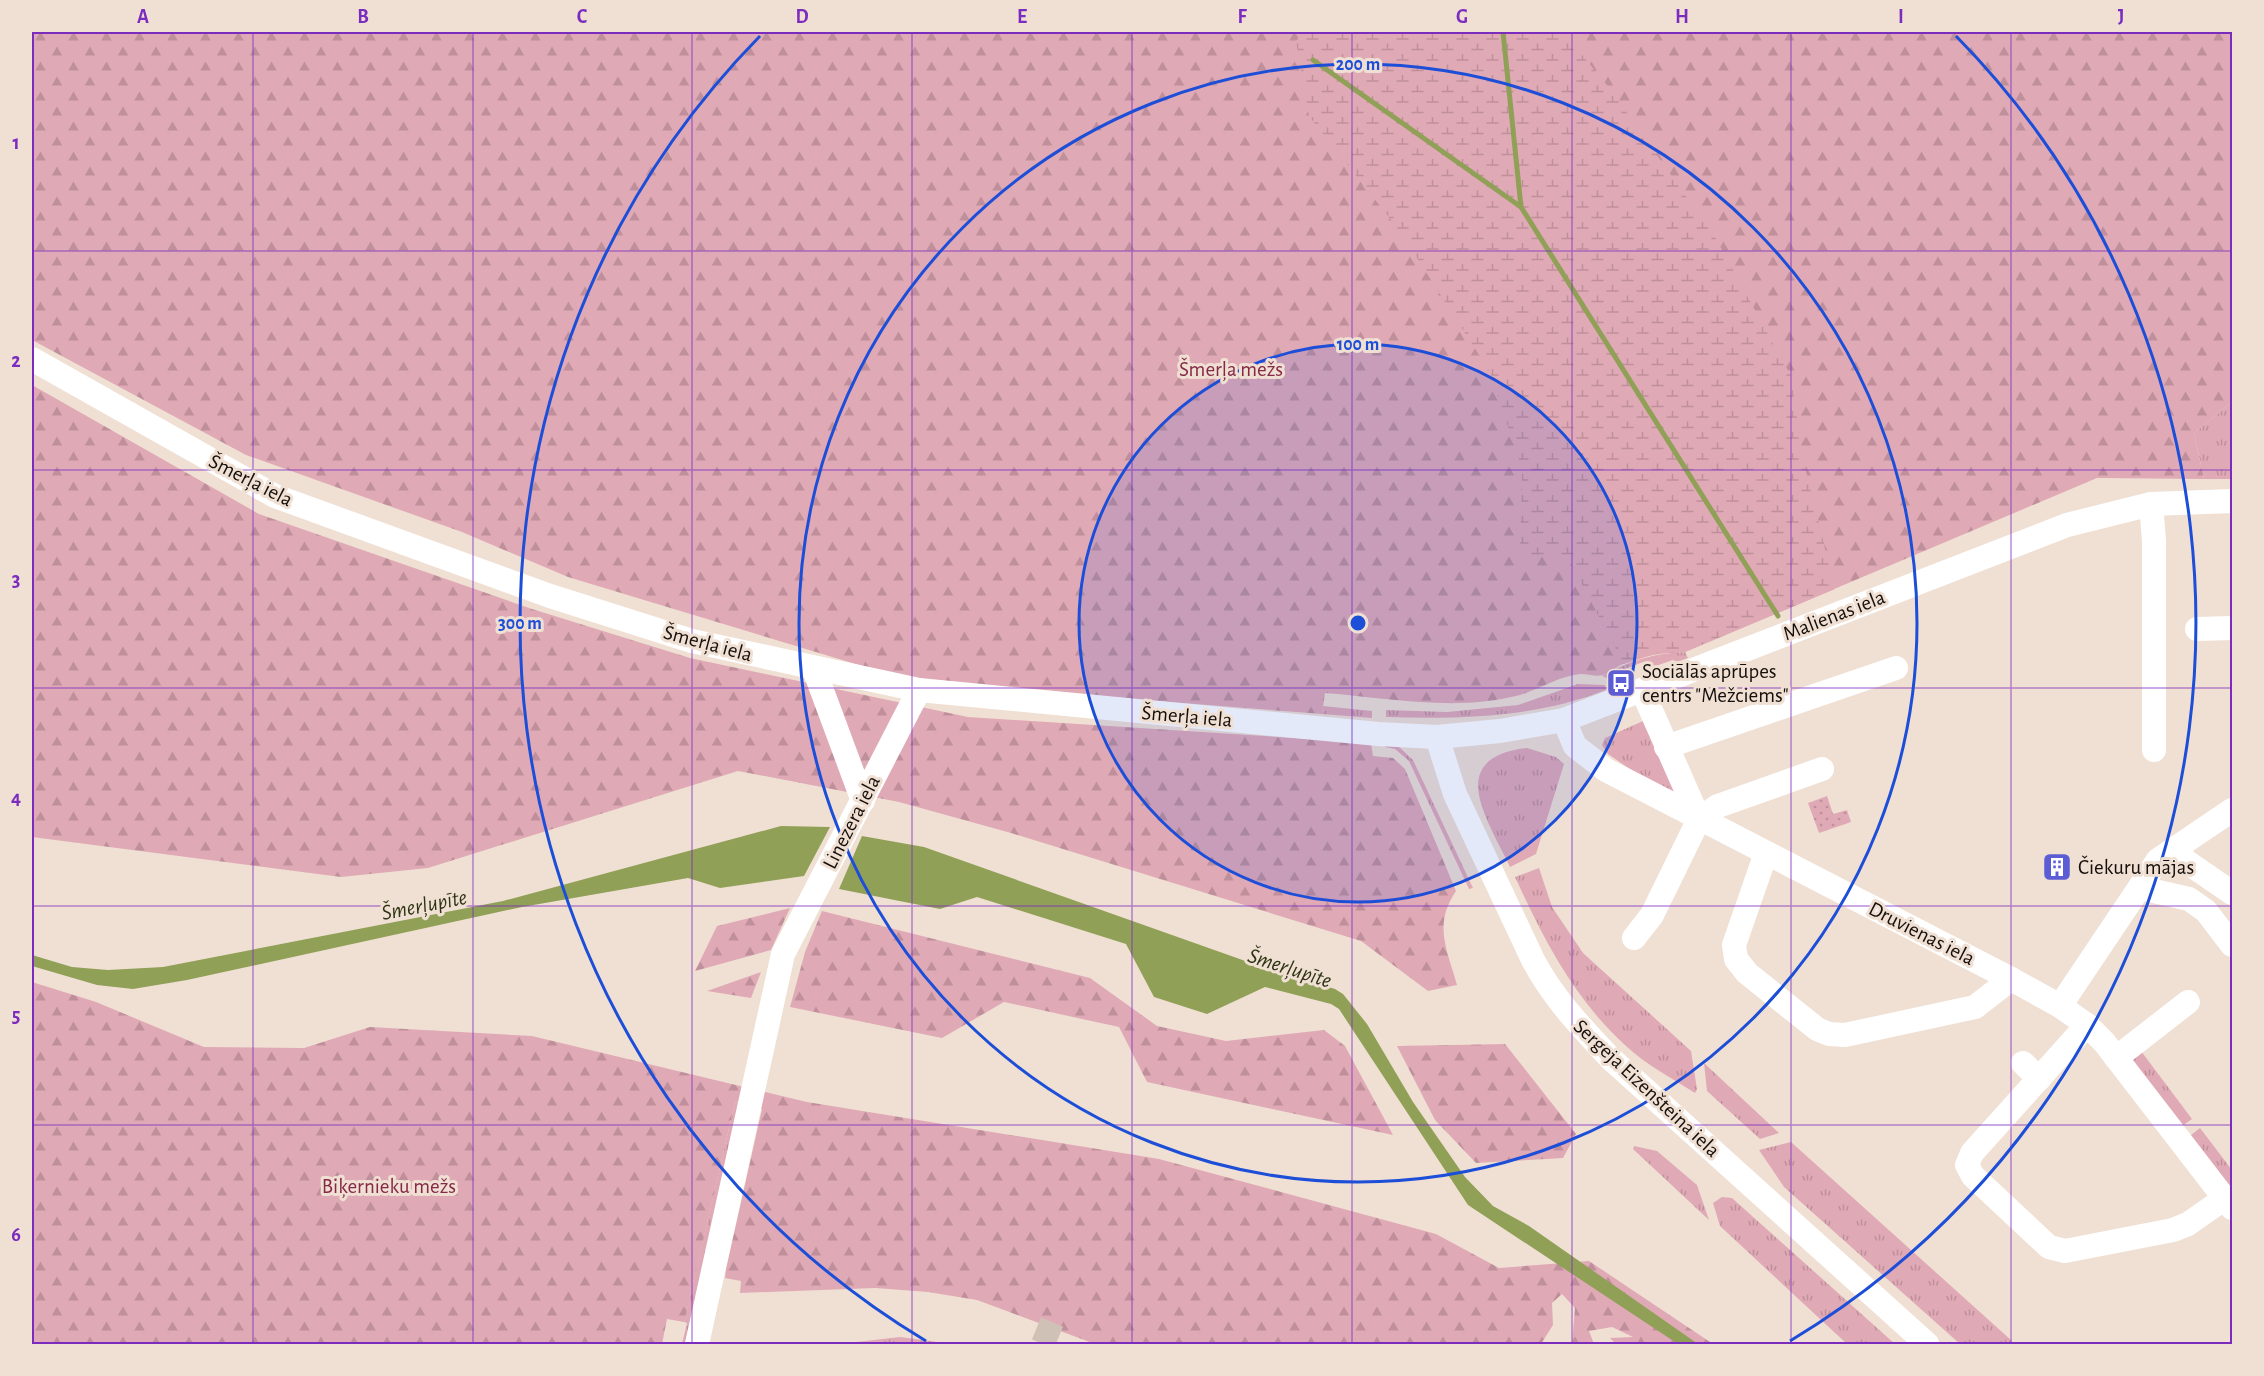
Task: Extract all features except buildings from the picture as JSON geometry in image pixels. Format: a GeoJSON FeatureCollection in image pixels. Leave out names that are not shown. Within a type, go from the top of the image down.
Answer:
{"type":"FeatureCollection","features":[{"type":"Feature","properties":{"kind":"street","name":"Šmerļa iela"},"geometry":{"type":"LineString","coordinates":[[32,359],[275,496],[550,596],[692,641],[919,690],[1378,734],[1437,737]]}},
{"type":"Feature","properties":{"kind":"street","name":"Malienas iela"},"geometry":{"type":"LineString","coordinates":[[1437,737],[1500,731],[1564,720],[2067,525],[2151,504],[2232,501]]}},
{"type":"Feature","properties":{"kind":"street"},"geometry":{"type":"LineString","coordinates":[[2151,504],[2154,541],[2154,750]]}},
{"type":"Feature","properties":{"kind":"street"},"geometry":{"type":"LineString","coordinates":[[2197,629],[2232,628]]}},
{"type":"Feature","properties":{"kind":"street"},"geometry":{"type":"LineString","coordinates":[[1666,747],[1896,668]]}},
{"type":"Feature","properties":{"kind":"street"},"geometry":{"type":"LineString","coordinates":[[814,669],[863,801]]}},
{"type":"Feature","properties":{"kind":"street","name":"Linezera iela"},"geometry":{"type":"LineString","coordinates":[[697,1344],[783,954],[919,690]]}},
{"type":"Feature","properties":{"kind":"street"},"geometry":{"type":"LineString","coordinates":[[1642,690],[1699,819]]}},
{"type":"Feature","properties":{"kind":"street","name":"Druvienas iela"},"geometry":{"type":"LineString","coordinates":[[1564,720],[1575,746],[1596,764],[2011,979],[2060,1006],[2087,1025],[2116,1058],[2229,1203]]}},
{"type":"Feature","properties":{"kind":"street","name":"Sergeja Eizenšteina iela"},"geometry":{"type":"LineString","coordinates":[[1437,737],[1455,794],[1465,816],[1533,960],[1547,987],[1565,1010],[1610,1058],[1927,1344]]}},
{"type":"Feature","properties":{"kind":"street"},"geometry":{"type":"LineString","coordinates":[[1634,938],[1652,915],[1699,819],[1718,806],[1822,769]]}},
{"type":"Feature","properties":{"kind":"street"},"geometry":{"type":"LineString","coordinates":[[2060,1006],[2158,860],[2232,810]]}},
{"type":"Feature","properties":{"kind":"street"},"geometry":{"type":"LineString","coordinates":[[2175,849],[2187,862],[2232,893]]}},
{"type":"Feature","properties":{"kind":"street"},"geometry":{"type":"LineString","coordinates":[[1766,853],[1734,945],[1736,959],[1747,973],[1817,1029],[1829,1034],[1845,1035],[1975,1007],[2011,979]]}},
{"type":"Feature","properties":{"kind":"street"},"geometry":{"type":"LineString","coordinates":[[2141,888],[2189,899],[2206,911],[2232,945]]}},
{"type":"Feature","properties":{"kind":"street"},"geometry":{"type":"LineString","coordinates":[[2116,1058],[2188,1002]]}},
{"type":"Feature","properties":{"kind":"street"},"geometry":{"type":"LineString","coordinates":[[2087,1025],[2031,1071],[1972,1154],[1967,1165],[1972,1176],[2049,1247],[2065,1251],[2173,1230],[2229,1203]]}},
{"type":"Feature","properties":{"kind":"green space","name":"Šmerļa mežs"},"geometry":{"type":"Polygon","coordinates":[[[32,32],[2232,32],[2232,402],[2194,433],[2204,479],[2097,478],[1685,652],[1638,658],[1603,675],[1581,674],[1565,677],[1520,695],[1472,703],[1447,703],[1325,693],[1322,714],[915,682],[568,577],[462,532],[246,455],[32,340],[32,32]]]}},
{"type":"Feature","properties":{"kind":"green space"},"geometry":{"type":"Polygon","coordinates":[[[1304,32],[1563,32],[1611,90],[1716,239],[1791,376],[1802,455],[1835,589],[1685,652],[1658,653],[1624,664],[1569,560],[1520,554],[1522,469],[1490,372],[1399,230],[1309,116],[1296,41],[1304,32]]]}},
{"type":"Feature","properties":{"kind":"green space"},"geometry":{"type":"Polygon","coordinates":[[[32,385],[259,514],[532,609],[690,658],[968,717],[1371,743],[1373,756],[1393,758],[1405,769],[1456,891],[1445,915],[1444,937],[1457,985],[1428,991],[1361,941],[1011,833],[899,802],[738,771],[428,868],[341,877],[32,837],[32,385]]]}},
{"type":"Feature","properties":{"kind":"green space"},"geometry":{"type":"Polygon","coordinates":[[[2232,402],[2232,479],[2204,479],[2194,433],[2232,402]]]}},
{"type":"Feature","properties":{"kind":"green space"},"geometry":{"type":"Polygon","coordinates":[[[1685,652],[1688,658],[1677,662],[1673,660],[1647,669],[1643,662],[1617,672],[1620,679],[1614,681],[1602,676],[1642,659],[1685,652]]]}},
{"type":"Feature","properties":{"kind":"green space"},"geometry":{"type":"Polygon","coordinates":[[[1578,684],[1605,685],[1606,690],[1552,706],[1498,715],[1442,718],[1386,717],[1386,710],[1447,712],[1518,705],[1578,684]]]}},
{"type":"Feature","properties":{"kind":"green space"},"geometry":{"type":"Polygon","coordinates":[[[1323,706],[1372,711],[1372,718],[1322,714],[1323,706]]]}},
{"type":"Feature","properties":{"kind":"green space"},"geometry":{"type":"Polygon","coordinates":[[[1643,721],[1681,790],[1672,798],[1608,754],[1602,745],[1605,738],[1643,721]]]}},
{"type":"Feature","properties":{"kind":"green space"},"geometry":{"type":"Polygon","coordinates":[[[1384,743],[1397,745],[1413,760],[1473,888],[1469,889],[1409,761],[1395,749],[1385,747],[1384,743]]]}},
{"type":"Feature","properties":{"kind":"green space"},"geometry":{"type":"Polygon","coordinates":[[[1527,748],[1556,757],[1564,764],[1536,854],[1510,867],[1484,811],[1479,794],[1479,778],[1486,764],[1501,754],[1527,748]]]}},
{"type":"Feature","properties":{"kind":"green space"},"geometry":{"type":"Polygon","coordinates":[[[1827,796],[1833,814],[1847,810],[1851,822],[1819,833],[1808,803],[1827,796]]]}},
{"type":"Feature","properties":{"kind":"green space"},"geometry":{"type":"Polygon","coordinates":[[[1539,868],[1552,907],[1583,953],[1691,1051],[1697,1089],[1695,1093],[1634,1053],[1607,1028],[1562,968],[1515,877],[1539,868]]]}},
{"type":"Feature","properties":{"kind":"green space"},"geometry":{"type":"Polygon","coordinates":[[[790,908],[771,950],[695,971],[717,926],[790,908]]]}},
{"type":"Feature","properties":{"kind":"green space"},"geometry":{"type":"Polygon","coordinates":[[[822,911],[1090,978],[1157,1026],[1226,1041],[1324,1030],[1345,1046],[1393,1135],[1147,1082],[1119,1027],[1004,1002],[942,1038],[790,1007],[805,952],[822,911]]]}},
{"type":"Feature","properties":{"kind":"green space"},"geometry":{"type":"Polygon","coordinates":[[[761,972],[751,998],[707,991],[761,972]]]}},
{"type":"Feature","properties":{"kind":"green space","name":"Biķernieku mežs"},"geometry":{"type":"Polygon","coordinates":[[[32,982],[96,1002],[204,1047],[304,1048],[370,1027],[532,1036],[807,1102],[1159,1159],[1436,1234],[1499,1268],[1589,1261],[1713,1344],[1616,1344],[1610,1338],[1633,1337],[1612,1327],[1589,1331],[1594,1344],[1572,1344],[1575,1308],[1562,1294],[1552,1303],[1553,1325],[1541,1344],[1095,1344],[977,1300],[928,1292],[875,1288],[740,1293],[741,1281],[725,1278],[726,1269],[762,1109],[735,1102],[685,1319],[684,1322],[667,1319],[662,1344],[32,1344],[32,982]]]}},
{"type":"Feature","properties":{"kind":"green space"},"geometry":{"type":"Polygon","coordinates":[[[1505,1044],[1576,1134],[1563,1158],[1476,1163],[1435,1120],[1397,1046],[1505,1044]]]}},
{"type":"Feature","properties":{"kind":"green space"},"geometry":{"type":"Polygon","coordinates":[[[2141,1051],[2192,1119],[2182,1126],[2131,1058],[2141,1051]]]}},
{"type":"Feature","properties":{"kind":"green space"},"geometry":{"type":"Polygon","coordinates":[[[1704,1063],[1779,1133],[1760,1139],[1707,1091],[1704,1063]]]}},
{"type":"Feature","properties":{"kind":"green space"},"geometry":{"type":"Polygon","coordinates":[[[735,1102],[740,1104],[685,1344],[682,1344],[687,1323],[684,1322],[735,1102]]]}},
{"type":"Feature","properties":{"kind":"green space"},"geometry":{"type":"Polygon","coordinates":[[[2200,1128],[2232,1170],[2232,1189],[2191,1135],[2200,1128]]]}},
{"type":"Feature","properties":{"kind":"green space"},"geometry":{"type":"Polygon","coordinates":[[[1791,1142],[2014,1344],[1960,1344],[1784,1187],[1759,1150],[1791,1142]]]}},
{"type":"Feature","properties":{"kind":"green space"},"geometry":{"type":"Polygon","coordinates":[[[1634,1146],[1657,1151],[1697,1185],[1709,1220],[1633,1149],[1634,1146]]]}},
{"type":"Feature","properties":{"kind":"green space"},"geometry":{"type":"Polygon","coordinates":[[[1722,1197],[1732,1198],[1895,1344],[1847,1344],[1720,1226],[1713,1203],[1722,1197]]]}},
{"type":"Feature","properties":{"kind":"green space"},"geometry":{"type":"Polygon","coordinates":[[[900,1337],[953,1344],[839,1344],[900,1337]]]}},
{"type":"Feature","properties":{"kind":"shaded area"},"geometry":{"type":"Polygon","coordinates":[[[781,826],[830,827],[804,876],[720,888],[688,878],[522,907],[187,980],[133,989],[97,985],[32,966],[32,955],[72,967],[108,970],[163,967],[503,901],[781,826]]]}},
{"type":"Feature","properties":{"kind":"shaded area"},"geometry":{"type":"Polygon","coordinates":[[[862,836],[924,847],[1251,963],[1335,989],[1343,994],[1367,1024],[1413,1102],[1465,1177],[1493,1206],[1529,1226],[1698,1344],[1678,1344],[1468,1205],[1339,1009],[1331,1004],[1265,987],[1207,1014],[1154,997],[1126,944],[977,897],[940,909],[839,889],[862,836]]]}},
{"type":"Feature","properties":{"kind":"waterway"},"geometry":{"type":"LineString","coordinates":[[1503,32],[1521,207],[1778,616]]}},
{"type":"Feature","properties":{"kind":"waterway"},"geometry":{"type":"LineString","coordinates":[[1313,60],[1521,207]]}},
{"type":"Feature","properties":{"kind":"tunnel"},"geometry":{"type":"LineString","coordinates":[[1043,1344],[1052,1322]]}},
{"type":"Feature","properties":{"kind":"place","name":"Sociālās aprūpes centrs \"Mežciems\""},"geometry":{"type":"Point","coordinates":[1621,683]}},
{"type":"Feature","properties":{"kind":"place","name":"Čiekuru mājas"},"geometry":{"type":"Point","coordinates":[2057,867]}},
{"type":"Feature","properties":{"kind":"water label","name":"Šmerļupīte"},"geometry":{"type":"Point","coordinates":[424,904]}},
{"type":"Feature","properties":{"kind":"water label","name":"Šmerļupīte"},"geometry":{"type":"Point","coordinates":[1290,967]}}]}
